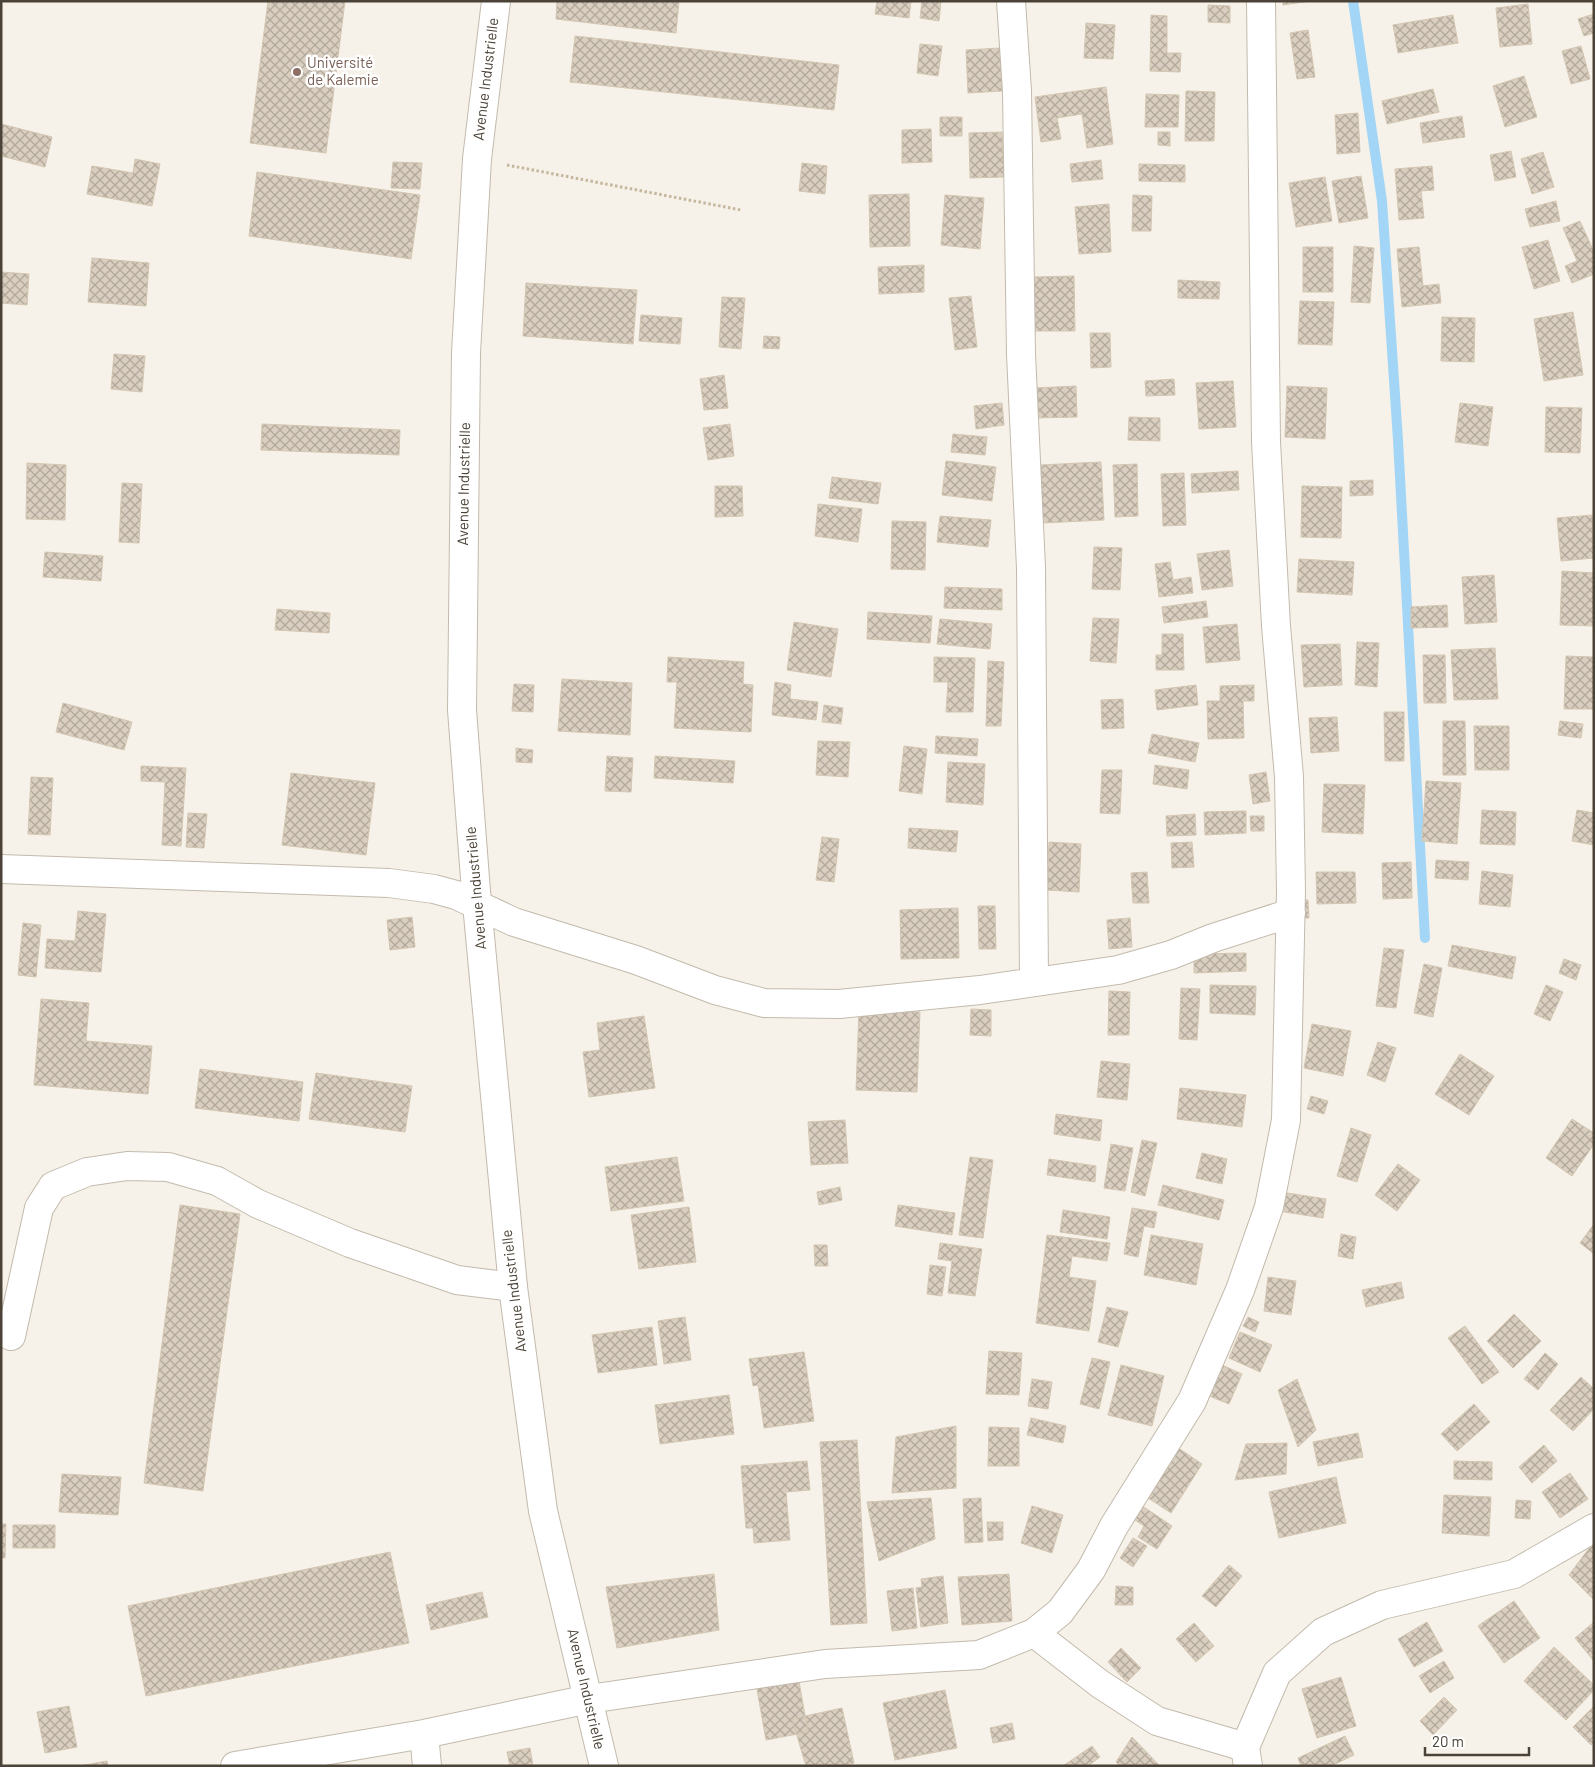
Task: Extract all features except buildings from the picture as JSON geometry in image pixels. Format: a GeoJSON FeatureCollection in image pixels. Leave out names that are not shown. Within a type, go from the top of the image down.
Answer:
{"type":"FeatureCollection","features":[{"type":"Feature","properties":{"kind":"street","name":"Avenue Industrielle"},"geometry":{"type":"LineString","coordinates":[[496,1],[477,159],[466,353],[462,690],[476,904],[513,1287],[543,1511],[604,1766]]}},
{"type":"Feature","properties":{"kind":"street"},"geometry":{"type":"LineString","coordinates":[[1011,1],[1017,92],[1021,354],[1031,568],[1034,982]]}},
{"type":"Feature","properties":{"kind":"street"},"geometry":{"type":"LineString","coordinates":[[235,1766],[424,1734],[589,1700],[825,1664],[979,1655],[1034,1633],[1060,1612],[1091,1570],[1114,1526],[1192,1400],[1240,1290],[1269,1207],[1286,1120],[1291,913],[1288,777],[1276,626],[1266,442],[1261,1]]}},
{"type":"Feature","properties":{"kind":"street"},"geometry":{"type":"LineString","coordinates":[[1,869],[390,883],[434,889],[476,904],[514,922],[636,960],[715,990],[764,1003],[839,1004],[1034,982],[1118,970],[1171,955],[1213,938],[1291,913]]}},
{"type":"Feature","properties":{"kind":"street"},"geometry":{"type":"LineString","coordinates":[[11,1336],[39,1208],[53,1186],[87,1172],[127,1166],[168,1167],[218,1181],[258,1204],[350,1243],[457,1280],[513,1287]]}},
{"type":"Feature","properties":{"kind":"street"},"geometry":{"type":"LineString","coordinates":[[1034,1633],[1100,1684],[1157,1721],[1246,1757],[1277,1673],[1323,1632],[1382,1605],[1514,1574],[1594,1528]]}},
{"type":"Feature","properties":{"kind":"street"},"geometry":{"type":"LineString","coordinates":[[424,1734],[427,1766]]}},
{"type":"Feature","properties":{"kind":"path"},"geometry":{"type":"LineString","coordinates":[[477,159],[741,210]]}},
{"type":"Feature","properties":{"kind":"waterway"},"geometry":{"type":"LineString","coordinates":[[1353,1],[1382,201],[1398,440],[1425,938]]}},
{"type":"Feature","properties":{"kind":"place","name":"Université de Kalemie"},"geometry":{"type":"Point","coordinates":[297,72]}}]}
